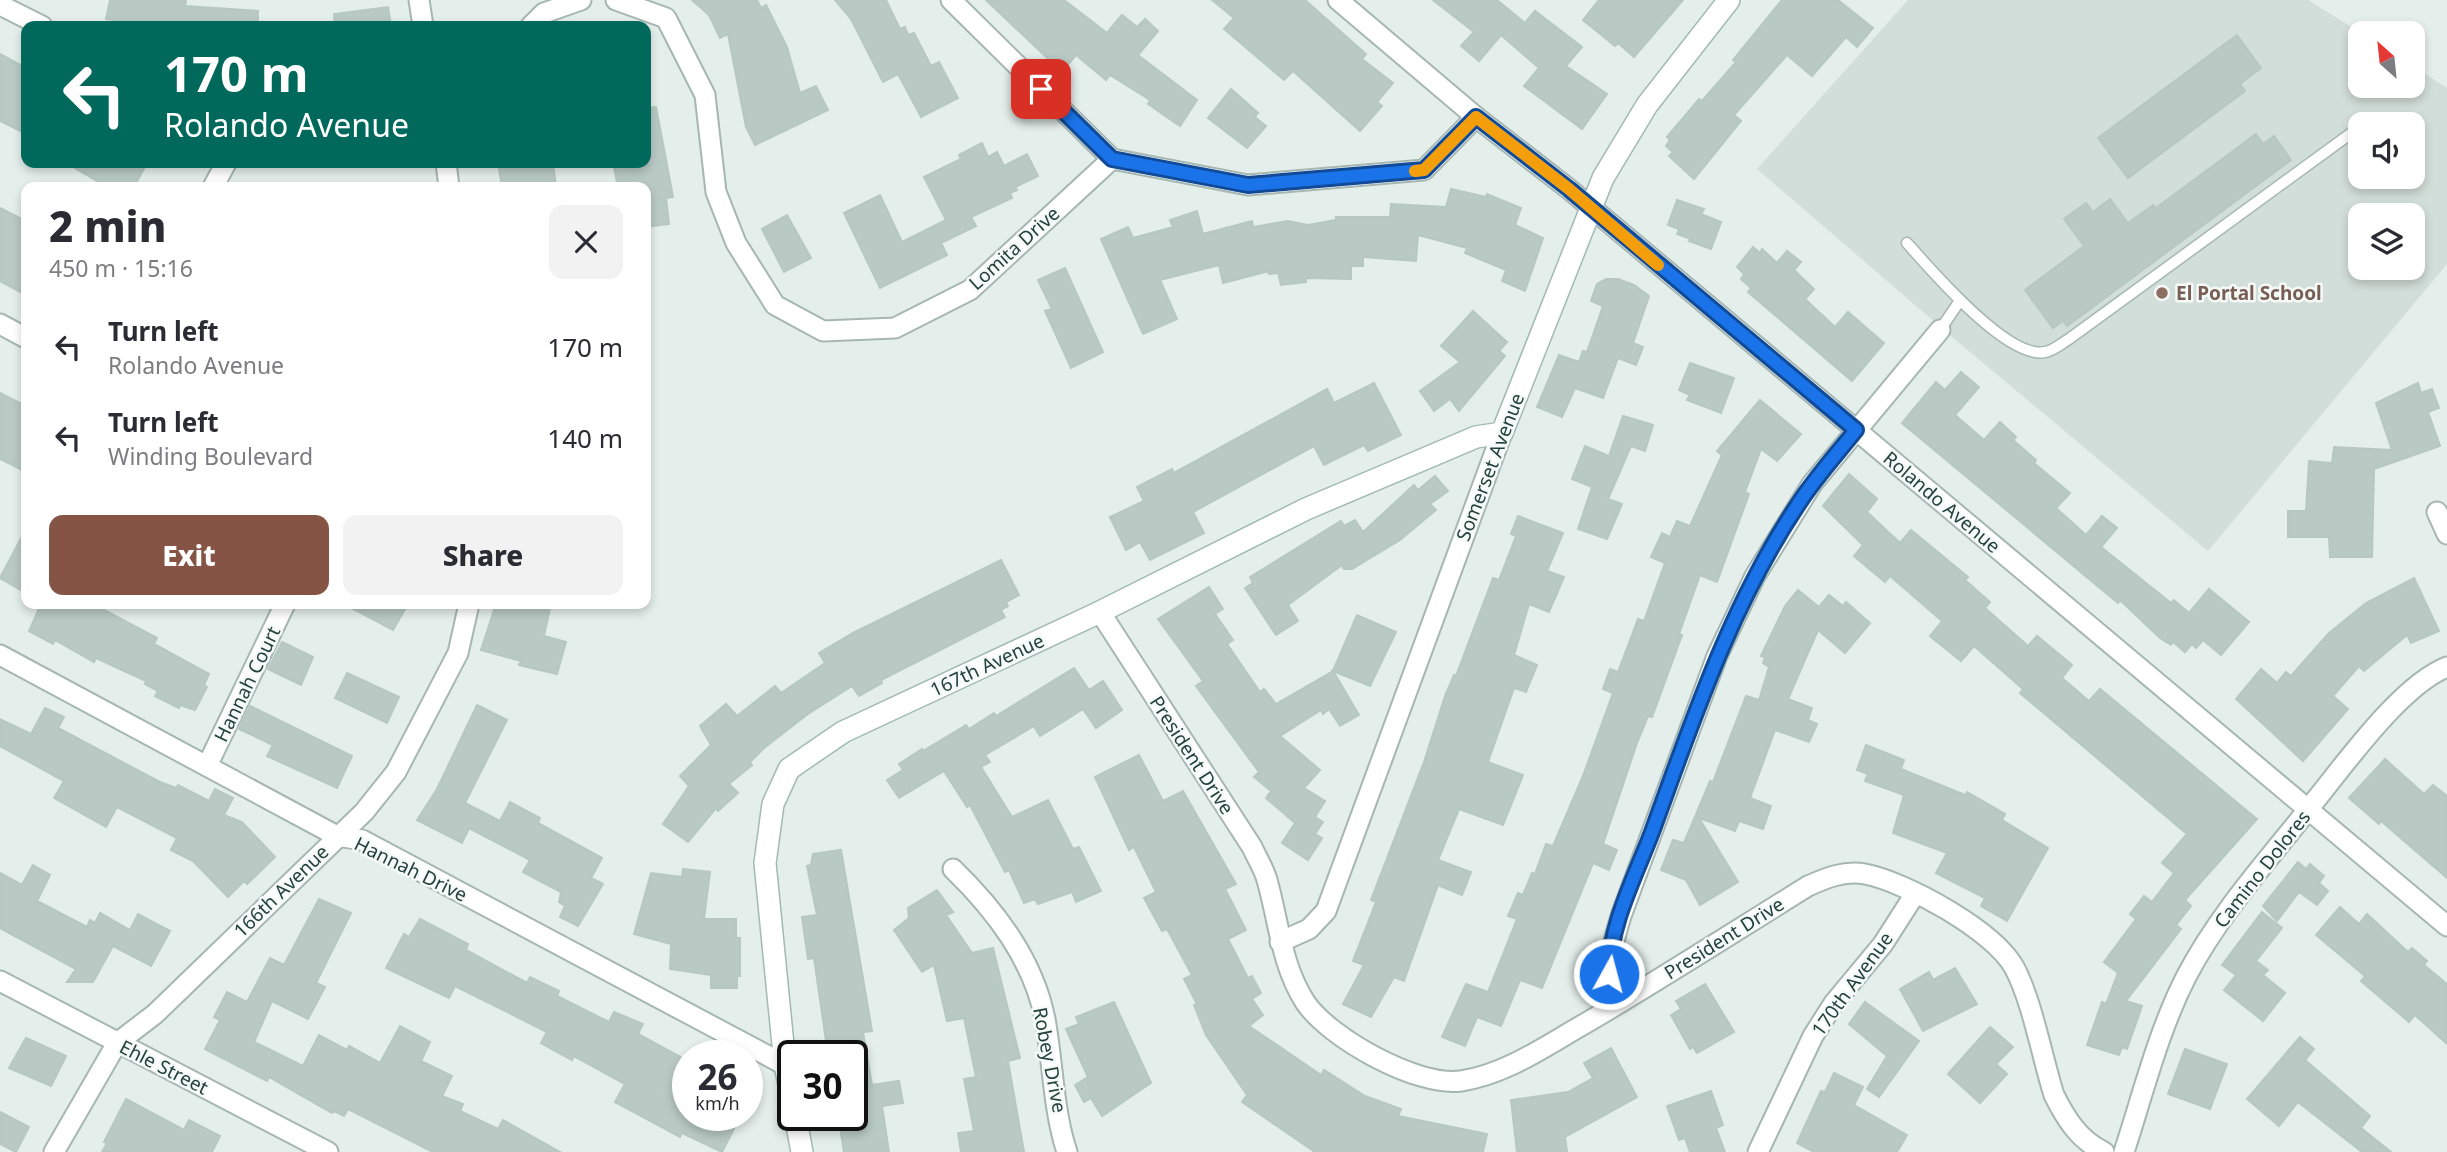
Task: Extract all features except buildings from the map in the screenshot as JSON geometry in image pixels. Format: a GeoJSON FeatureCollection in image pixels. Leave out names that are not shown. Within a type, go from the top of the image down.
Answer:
{"type":"FeatureCollection","features":[{"type":"Feature","properties":{"kind":"street"},"geometry":{"type":"LineString","coordinates":[[419,0],[422,21]]}},
{"type":"Feature","properties":{"kind":"street"},"geometry":{"type":"LineString","coordinates":[[536,21],[544,13],[581,0]]}},
{"type":"Feature","properties":{"kind":"street","name":"Lomita Drive"},"geometry":{"type":"LineString","coordinates":[[616,0],[666,18],[705,95],[716,192],[736,243],[775,305],[823,331],[895,328],[970,290],[1112,159]]}},
{"type":"Feature","properties":{"kind":"street"},"geometry":{"type":"LineString","coordinates":[[951,0],[1112,159],[1248,185],[1424,170],[1476,117]]}},
{"type":"Feature","properties":{"kind":"street","name":"Rolando Avenue"},"geometry":{"type":"LineString","coordinates":[[1338,0],[1476,117],[1590,206],[2447,926]]}},
{"type":"Feature","properties":{"kind":"street","name":"Somerset Avenue"},"geometry":{"type":"LineString","coordinates":[[1280,942],[1309,929],[1326,911],[1502,433],[1590,206],[1619,148],[1647,105],[1729,0]]}},
{"type":"Feature","properties":{"kind":"street"},"geometry":{"type":"LineString","coordinates":[[0,5],[32,21]]}},
{"type":"Feature","properties":{"kind":"street"},"geometry":{"type":"LineString","coordinates":[[0,324],[21,335]]}},
{"type":"Feature","properties":{"kind":"street"},"geometry":{"type":"LineString","coordinates":[[1621,1002],[1609,974],[1609,955],[1717,656],[1755,576],[1797,505],[1940,330]]}},
{"type":"Feature","properties":{"kind":"street","name":"167th Avenue"},"geometry":{"type":"LineString","coordinates":[[783,1040],[765,863],[772,804],[789,769],[843,733],[1100,612],[1306,509],[1476,437],[1502,433]]}},
{"type":"Feature","properties":{"kind":"street"},"geometry":{"type":"LineString","coordinates":[[2437,512],[2447,534]]}},
{"type":"Feature","properties":{"kind":"street","name":"Hannah Court"},"geometry":{"type":"LineString","coordinates":[[208,764],[283,609]]}},
{"type":"Feature","properties":{"kind":"street","name":"166th Avenue"},"geometry":{"type":"LineString","coordinates":[[54,1152],[117,1043],[155,1014],[363,813],[396,772],[458,653],[468,609]]}},
{"type":"Feature","properties":{"kind":"street","name":"President Drive"},"geometry":{"type":"LineString","coordinates":[[1100,612],[1252,847],[1266,877],[1280,942],[1297,988],[1306,1004],[1329,1027],[1379,1059],[1433,1079],[1459,1081],[1503,1069],[1621,1002],[1808,886],[1836,874],[1864,874],[1916,894],[1984,934],[2014,966],[2054,1095],[2067,1121],[2093,1146],[2104,1152]]}},
{"type":"Feature","properties":{"kind":"street","name":"Hannah Drive"},"geometry":{"type":"LineString","coordinates":[[0,654],[337,836],[362,840],[777,1061]]}},
{"type":"Feature","properties":{"kind":"street","name":"Camino Dolores"},"geometry":{"type":"LineString","coordinates":[[2124,1152],[2155,1055],[2185,979],[2242,889],[2370,733],[2428,677],[2447,667]]}},
{"type":"Feature","properties":{"kind":"street","name":"Robey Drive"},"geometry":{"type":"LineString","coordinates":[[953,869],[988,904],[1011,937],[1030,975],[1044,1016],[1067,1152]]}},
{"type":"Feature","properties":{"kind":"street","name":"170th Avenue"},"geometry":{"type":"LineString","coordinates":[[1758,1152],[1813,1036],[1835,1003],[1883,944],[1916,894]]}},
{"type":"Feature","properties":{"kind":"street","name":"Ehle Street"},"geometry":{"type":"LineString","coordinates":[[0,981],[328,1152]]}},
{"type":"Feature","properties":{"kind":"street"},"geometry":{"type":"LineString","coordinates":[[798,1131],[802,1152]]}},
{"type":"Feature","properties":{"kind":"lane"},"geometry":{"type":"LineString","coordinates":[[1907,243],[1959,302],[2026,351],[2046,352],[2069,339],[2348,136]]}},
{"type":"Feature","properties":{"kind":"lane"},"geometry":{"type":"LineString","coordinates":[[1940,330],[1959,302]]}},
{"type":"Feature","properties":{"kind":"shaded area","name":"El Portal School"},"geometry":{"type":"Polygon","coordinates":[[[1908,0],[2308,0],[2348,25],[2348,98],[2426,98],[2426,74],[2447,88],[2447,264],[2208,551],[1757,169],[1908,0]]]}},
{"type":"Feature","properties":{"kind":"slow traffic"},"geometry":{"type":"LineString","coordinates":[[1415,171],[1424,170],[1476,117],[1569,189],[1658,265]]}},
{"type":"Feature","properties":{"kind":"place","name":"El Portal School"},"geometry":{"type":"Point","coordinates":[2162,293]}},
{"type":"Feature","properties":{"kind":"route"},"geometry":{"type":"LineString","coordinates":[[1041,89],[1112,159],[1248,185],[1424,170],[1476,117],[1569,189],[1856,430],[1812,484],[1774,542],[1717,656],[1620,916],[1609,955],[1609,974]]}}]}
